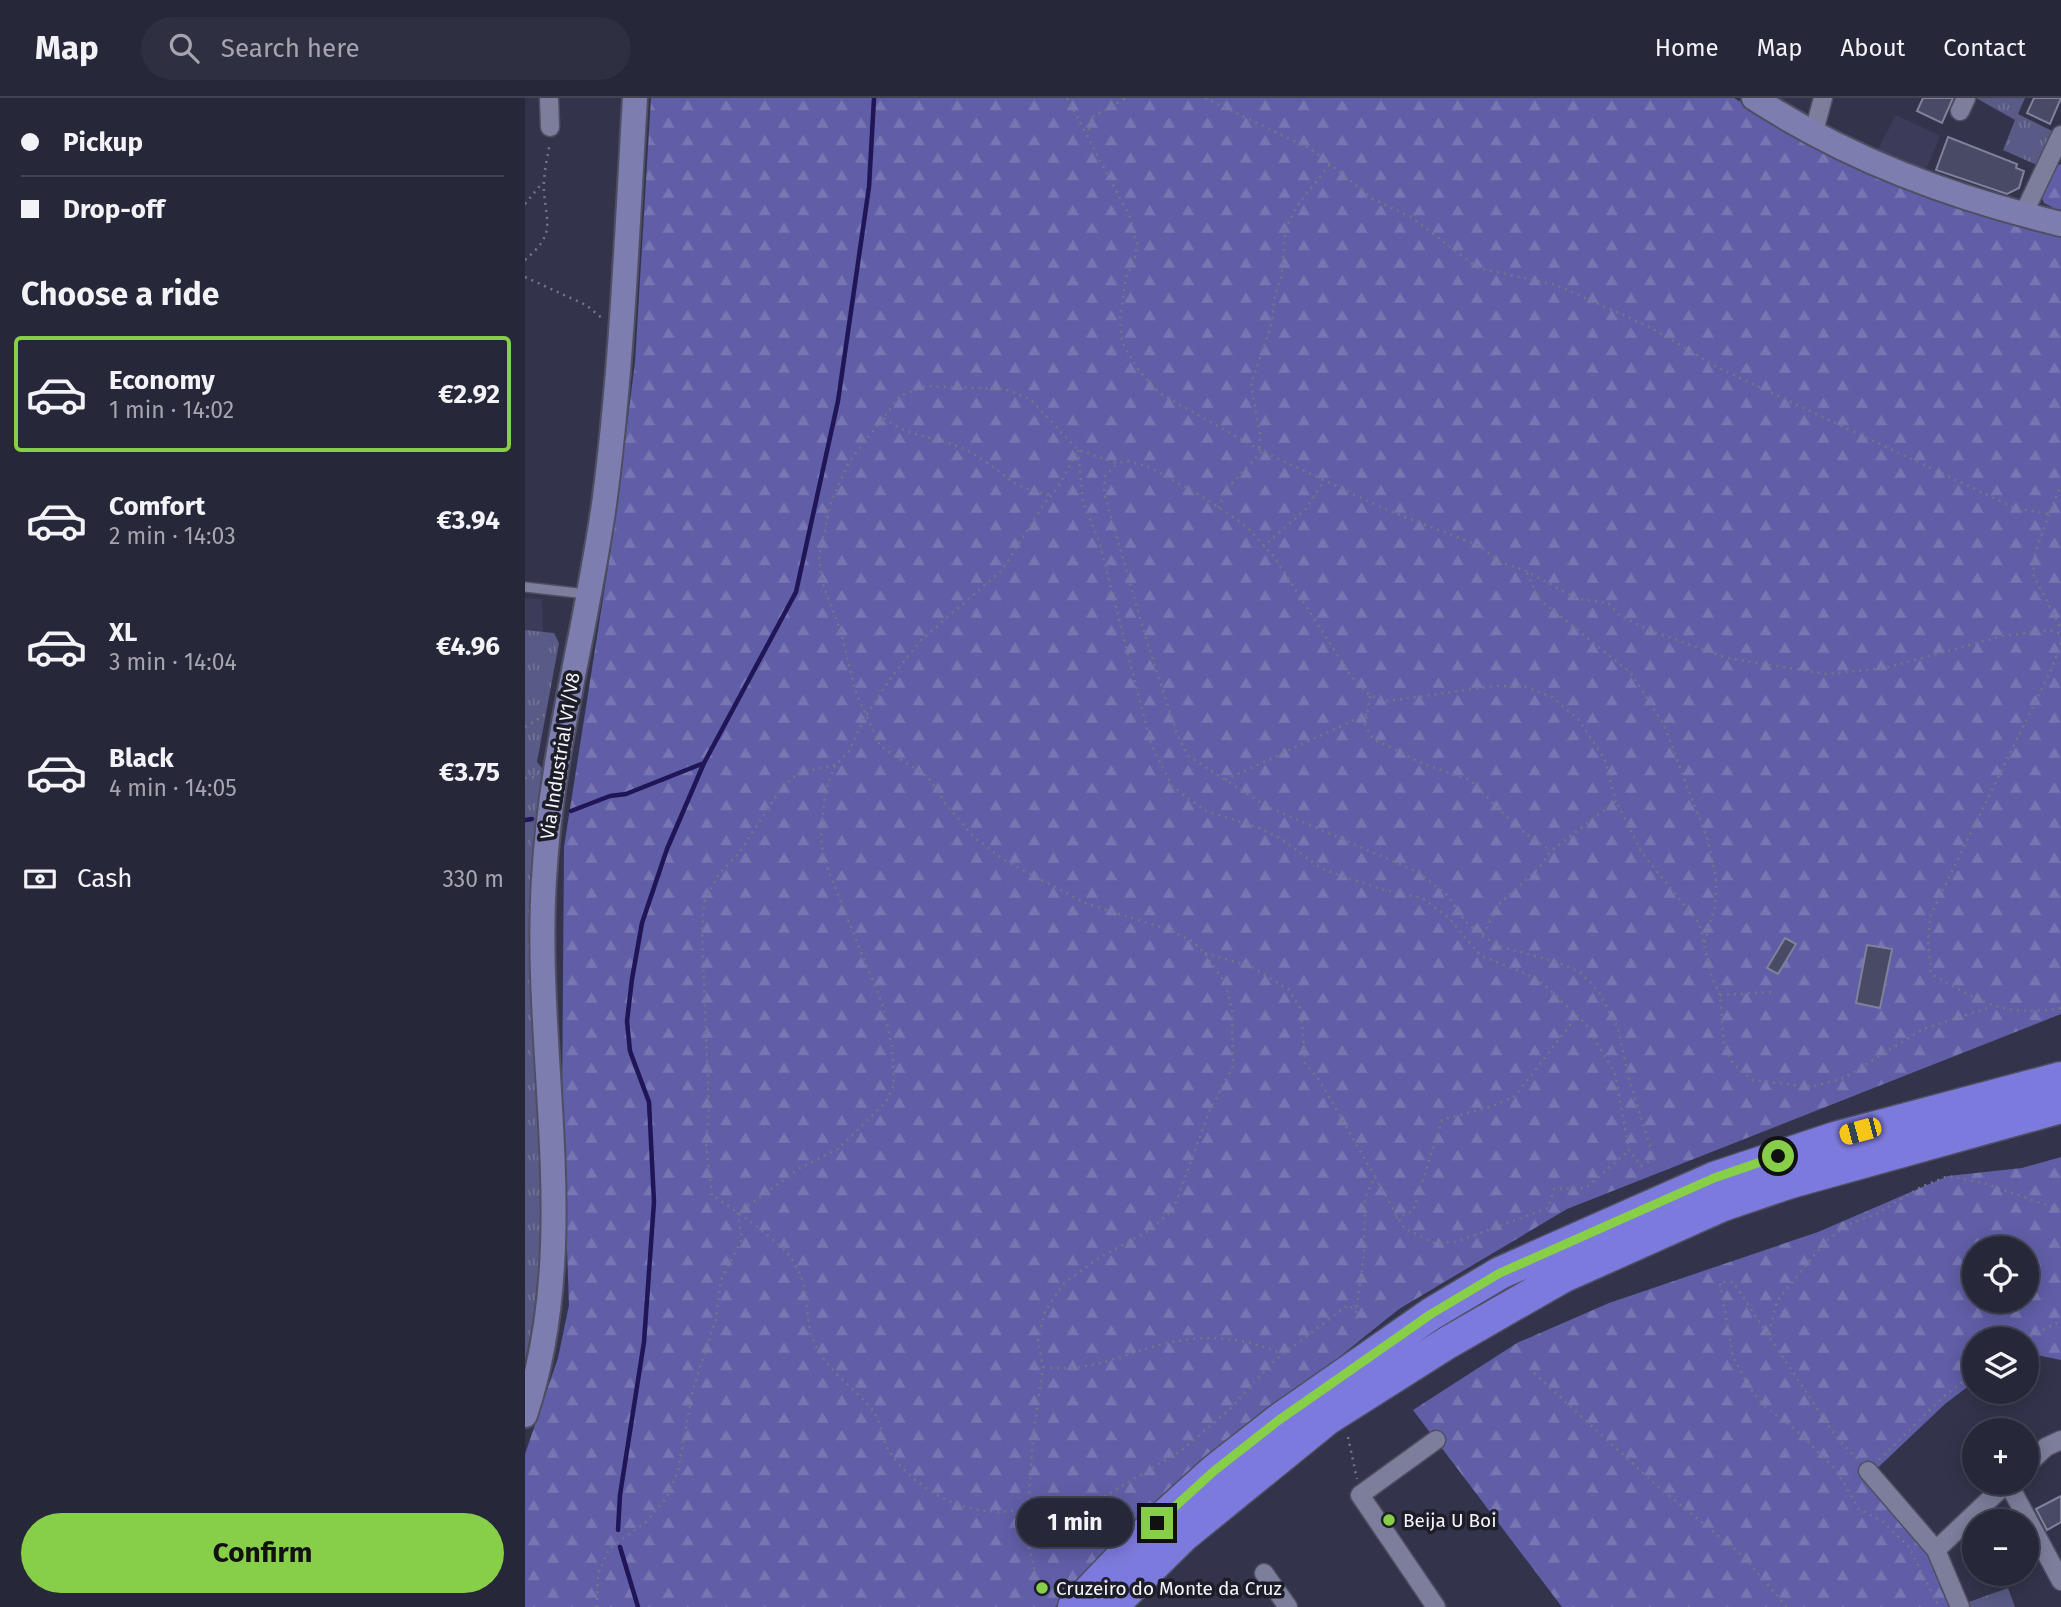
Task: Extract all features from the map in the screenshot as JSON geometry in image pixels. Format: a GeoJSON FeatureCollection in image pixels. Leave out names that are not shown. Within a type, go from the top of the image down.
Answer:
{"type":"FeatureCollection","features":[{"type":"Feature","properties":{"kind":"highway"},"geometry":{"type":"LineString","coordinates":[[1074,1607],[1138,1540],[1236,1454],[1371,1355],[1500,1273],[1743,1168],[1835,1138],[2061,1078]]}},
{"type":"Feature","properties":{"kind":"highway"},"geometry":{"type":"LineString","coordinates":[[1111,1607],[1183,1536],[1327,1419],[1447,1343],[1562,1277],[1723,1205],[1780,1186],[2061,1107]]}},
{"type":"Feature","properties":{"kind":"main road","name":"Via Industrial V1/V8"},"geometry":{"type":"LineString","coordinates":[[525,1415],[545,1338],[554,1260],[542,934],[547,832],[558,748],[589,594],[615,408],[635,98]]}},
{"type":"Feature","properties":{"kind":"main road"},"geometry":{"type":"LineString","coordinates":[[1754,98],[1813,135],[1923,185],[2061,224]]}},
{"type":"Feature","properties":{"kind":"street"},"geometry":{"type":"LineString","coordinates":[[549,98],[550,127]]}},
{"type":"Feature","properties":{"kind":"street"},"geometry":{"type":"LineString","coordinates":[[1813,135],[1823,98]]}},
{"type":"Feature","properties":{"kind":"street"},"geometry":{"type":"LineString","coordinates":[[2023,215],[2061,135]]}},
{"type":"Feature","properties":{"kind":"street"},"geometry":{"type":"LineString","coordinates":[[1436,1440],[1360,1496],[1436,1607]]}},
{"type":"Feature","properties":{"kind":"street"},"geometry":{"type":"LineString","coordinates":[[2039,1454],[2061,1440]]}},
{"type":"Feature","properties":{"kind":"street"},"geometry":{"type":"LineString","coordinates":[[1868,1471],[1935,1550],[1960,1607]]}},
{"type":"Feature","properties":{"kind":"street"},"geometry":{"type":"LineString","coordinates":[[1935,1550],[1994,1495]]}},
{"type":"Feature","properties":{"kind":"street"},"geometry":{"type":"LineString","coordinates":[[2015,1495],[2061,1581]]}},
{"type":"Feature","properties":{"kind":"street"},"geometry":{"type":"LineString","coordinates":[[1264,1573],[1288,1607]]}},
{"type":"Feature","properties":{"kind":"lane"},"geometry":{"type":"LineString","coordinates":[[525,587],[589,594]]}},
{"type":"Feature","properties":{"kind":"path"},"geometry":{"type":"LineString","coordinates":[[1067,98],[1131,217],[1137,244],[1133,263],[1126,277],[1120,318],[1122,342],[1137,368],[1159,393],[1260,450],[1387,510],[1480,546],[1498,561],[1526,571],[1578,599],[1608,603],[1620,616],[1649,630],[1727,658],[1827,674],[1885,668],[2003,636],[2061,631]]}},
{"type":"Feature","properties":{"kind":"path"},"geometry":{"type":"LineString","coordinates":[[1087,136],[1092,117],[1126,98]]}},
{"type":"Feature","properties":{"kind":"path"},"geometry":{"type":"LineString","coordinates":[[1205,98],[1311,149],[1373,199],[1411,218],[1478,268],[1556,285],[1650,327],[1715,366],[1780,394],[1993,499],[2015,508],[2049,514]]}},
{"type":"Feature","properties":{"kind":"path"},"geometry":{"type":"LineString","coordinates":[[525,260],[545,238],[550,217],[544,180],[550,127]]}},
{"type":"Feature","properties":{"kind":"path"},"geometry":{"type":"LineString","coordinates":[[1218,508],[1227,489],[1260,450],[1260,434],[1251,384],[1272,323],[1274,299],[1282,275],[1285,230],[1297,206],[1331,163]]}},
{"type":"Feature","properties":{"kind":"path"},"geometry":{"type":"LineString","coordinates":[[525,204],[544,180]]}},
{"type":"Feature","properties":{"kind":"path"},"geometry":{"type":"LineString","coordinates":[[525,277],[586,304],[610,324]]}},
{"type":"Feature","properties":{"kind":"path"},"geometry":{"type":"LineString","coordinates":[[1038,1583],[1027,1539],[1033,1436],[1043,1367],[1038,1339],[1045,1311],[1064,1283],[1099,1258],[1149,1231],[1173,1210],[1209,1112],[1233,1066],[1232,1008],[1225,983],[1205,953],[1193,942],[1170,930],[1085,903],[1004,860],[975,838],[947,806],[928,777],[880,746],[855,690],[841,632],[822,582],[819,556],[831,502],[849,462],[901,395],[926,386],[1005,389],[1030,399],[1078,450],[1117,463],[1127,461],[1147,466],[1218,508],[1246,526],[1275,558],[1352,676],[1370,696],[1388,701],[1495,686],[1524,686],[1552,697],[1579,719],[1604,758],[1616,801],[1642,853],[1699,923],[1703,947],[1720,995],[1724,1045],[1733,1064],[1753,1080],[1811,1087],[1844,1077],[1923,1029],[1991,1007]]}},
{"type":"Feature","properties":{"kind":"path"},"geometry":{"type":"LineString","coordinates":[[884,418],[899,431],[969,451],[1014,485],[1052,495]]}},
{"type":"Feature","properties":{"kind":"path"},"geometry":{"type":"LineString","coordinates":[[738,1213],[800,1168],[838,1149],[886,1102],[894,1085],[892,1047],[883,1006],[824,860],[821,838],[825,792],[835,765],[848,753],[865,717],[922,640],[1002,570],[1052,495],[1078,450]]}},
{"type":"Feature","properties":{"kind":"path"},"geometry":{"type":"LineString","coordinates":[[1078,450],[1083,502],[1099,541],[1151,744],[1172,786],[1206,811],[1257,827],[1280,838],[1322,869],[1384,890],[1422,898],[1449,918],[1480,955],[1538,979],[1586,1024],[1615,1074],[1629,1150],[1641,1166],[1654,1159],[1628,1075],[1618,1028],[1598,991],[1580,972],[1557,962],[1502,947],[1482,936],[1465,921],[1447,895],[1418,872],[1266,806],[1188,756],[1177,734],[1104,492],[1105,476],[1117,463]]}},
{"type":"Feature","properties":{"kind":"path"},"geometry":{"type":"LineString","coordinates":[[1263,547],[1307,508],[1324,480]]}},
{"type":"Feature","properties":{"kind":"path"},"geometry":{"type":"LineString","coordinates":[[2061,485],[2035,554],[2033,574],[2061,631]]}},
{"type":"Feature","properties":{"kind":"path"},"geometry":{"type":"LineString","coordinates":[[1526,571],[1539,599],[1631,673],[1664,725],[1707,841],[1716,878],[1715,906],[1703,947]]}},
{"type":"Feature","properties":{"kind":"path"},"geometry":{"type":"LineString","coordinates":[[2061,643],[2052,668],[1931,914],[1928,940],[1931,974],[1991,1007],[2032,1013],[2061,1008]]}},
{"type":"Feature","properties":{"kind":"path"},"geometry":{"type":"LineString","coordinates":[[1370,696],[1365,725],[1373,738],[1426,765],[1470,780],[1519,829],[1551,851]]}},
{"type":"Feature","properties":{"kind":"path"},"geometry":{"type":"LineString","coordinates":[[1225,780],[1367,713]]}},
{"type":"Feature","properties":{"kind":"path"},"geometry":{"type":"LineString","coordinates":[[835,765],[799,773],[782,787],[739,853],[719,874],[704,902],[702,933],[708,1024],[709,1110],[706,1144],[712,1195],[788,1254],[800,1273],[808,1298],[813,1339],[836,1374],[875,1413],[888,1449],[904,1470],[933,1495],[957,1504],[986,1512],[1028,1508]]}},
{"type":"Feature","properties":{"kind":"path"},"geometry":{"type":"LineString","coordinates":[[1482,936],[1498,905],[1538,869],[1551,851],[1616,801]]}},
{"type":"Feature","properties":{"kind":"path"},"geometry":{"type":"LineString","coordinates":[[1205,953],[1252,967],[1289,990],[1301,1009],[1305,1063],[1320,1081],[1396,1219],[1404,1228],[1434,1243],[1456,1242],[1548,1208],[1554,1189],[1586,1188],[1629,1150]]}},
{"type":"Feature","properties":{"kind":"path"},"geometry":{"type":"LineString","coordinates":[[1720,995],[1771,992]]}},
{"type":"Feature","properties":{"kind":"path"},"geometry":{"type":"LineString","coordinates":[[1396,1219],[1413,1211],[1442,1120],[1493,1106],[1515,1096],[1577,1016]]}},
{"type":"Feature","properties":{"kind":"path"},"geometry":{"type":"LineString","coordinates":[[1769,1333],[1777,1301],[1824,1243],[1847,1225],[1876,1214],[1921,1187],[1948,1176],[1984,1183],[2061,1210]]}},
{"type":"Feature","properties":{"kind":"path"},"geometry":{"type":"LineString","coordinates":[[1357,1319],[1364,1256],[1365,1198],[1375,1177]]}},
{"type":"Feature","properties":{"kind":"path"},"geometry":{"type":"LineString","coordinates":[[597,1607],[598,1574],[609,1549],[647,1521],[667,1497],[678,1471],[693,1389],[716,1319],[721,1280],[742,1239],[738,1213]]}},
{"type":"Feature","properties":{"kind":"path"},"geometry":{"type":"LineString","coordinates":[[1938,1607],[1909,1547],[1882,1521],[1859,1509],[1837,1471],[1797,1431],[1764,1406],[1751,1390],[1733,1357],[1720,1282],[1733,1282],[1834,1434],[1868,1471],[1962,1382]]}},
{"type":"Feature","properties":{"kind":"path"},"geometry":{"type":"LineString","coordinates":[[1062,1522],[1182,1450],[1230,1409],[1274,1362],[1348,1305],[1356,1311]]}},
{"type":"Feature","properties":{"kind":"path"},"geometry":{"type":"LineString","coordinates":[[2039,1332],[2061,1321]]}},
{"type":"Feature","properties":{"kind":"path"},"geometry":{"type":"LineString","coordinates":[[1043,1367],[1071,1370],[1184,1340],[1248,1340],[1278,1352]]}},
{"type":"Feature","properties":{"kind":"path"},"geometry":{"type":"LineString","coordinates":[[1534,1373],[1656,1485],[1744,1557],[1787,1607]]}},
{"type":"Feature","properties":{"kind":"path"},"geometry":{"type":"LineString","coordinates":[[1348,1437],[1360,1496]]}},
{"type":"Feature","properties":{"kind":"shaded area"},"geometry":{"type":"Polygon","coordinates":[[[1896,115],[1940,136],[1924,174],[1876,153],[1896,115]]]}},
{"type":"Feature","properties":{"kind":"shaded area"},"geometry":{"type":"Polygon","coordinates":[[[525,598],[542,599],[543,632],[525,631],[525,598]]]}},
{"type":"Feature","properties":{"kind":"green space"},"geometry":{"type":"Polygon","coordinates":[[[651,98],[1734,98],[1837,158],[1966,211],[2061,232],[2061,1014],[1567,1209],[1399,1309],[1220,1453],[1055,1607],[525,1607],[525,1454],[558,1358],[569,1305],[562,1108],[564,847],[615,522],[635,362],[651,98]]]}},
{"type":"Feature","properties":{"kind":"green space"},"geometry":{"type":"Polygon","coordinates":[[[1976,98],[2025,98],[2018,114],[2052,131],[2037,165],[2003,150],[2015,120],[1976,98]]]}},
{"type":"Feature","properties":{"kind":"green space"},"geometry":{"type":"Polygon","coordinates":[[[2061,164],[2061,217],[2053,215],[2052,207],[2044,203],[2040,193],[2051,168],[2061,164]]]}},
{"type":"Feature","properties":{"kind":"green space"},"geometry":{"type":"Polygon","coordinates":[[[525,630],[554,633],[559,643],[537,762],[542,768],[532,884],[530,972],[540,1227],[533,1317],[525,1361],[525,630]]]}},
{"type":"Feature","properties":{"kind":"green space"},"geometry":{"type":"Polygon","coordinates":[[[2061,1157],[2061,1360],[2039,1355],[2039,1327],[1962,1327],[1962,1391],[1868,1477],[1930,1548],[1953,1607],[1562,1607],[1413,1410],[1517,1343],[1609,1303],[1818,1232],[1948,1176],[2022,1168],[2061,1157]]]}},
{"type":"Feature","properties":{"kind":"green space"},"geometry":{"type":"Polygon","coordinates":[[[2008,1588],[2015,1607],[1968,1607],[1966,1603],[2008,1588]]]}},
{"type":"Feature","properties":{"kind":"building"},"geometry":{"type":"Polygon","coordinates":[[[1923,98],[1953,98],[1942,123],[1917,111],[1923,98]]]}},
{"type":"Feature","properties":{"kind":"building"},"geometry":{"type":"Polygon","coordinates":[[[2034,98],[2061,98],[2050,124],[2027,113],[2034,98]]]}},
{"type":"Feature","properties":{"kind":"building"},"geometry":{"type":"Polygon","coordinates":[[[1948,137],[2017,164],[2016,168],[2024,171],[2019,188],[2007,194],[1936,170],[1948,137]]]}},
{"type":"Feature","properties":{"kind":"building"},"geometry":{"type":"Polygon","coordinates":[[[1785,938],[1796,944],[1778,974],[1767,968],[1785,938]]]}},
{"type":"Feature","properties":{"kind":"building"},"geometry":{"type":"Polygon","coordinates":[[[1867,945],[1892,949],[1880,1008],[1856,1003],[1867,945]]]}},
{"type":"Feature","properties":{"kind":"building"},"geometry":{"type":"Polygon","coordinates":[[[2061,1496],[2061,1522],[2047,1530],[2039,1509],[2036,1509],[2061,1496]]]}},
{"type":"Feature","properties":{"kind":"waterway"},"geometry":{"type":"LineString","coordinates":[[618,1530],[620,1495],[644,1342],[654,1202],[649,1102],[630,1051],[627,1021],[642,923],[667,849],[704,763],[796,592],[838,401],[869,187],[874,98]]}},
{"type":"Feature","properties":{"kind":"waterway"},"geometry":{"type":"LineString","coordinates":[[571,811],[610,796],[626,794],[704,763]]}},
{"type":"Feature","properties":{"kind":"waterway"},"geometry":{"type":"LineString","coordinates":[[525,820],[532,819]]}},
{"type":"Feature","properties":{"kind":"waterway"},"geometry":{"type":"LineString","coordinates":[[620,1547],[638,1607]]}},
{"type":"Feature","properties":{"kind":"place","name":"Beija U Boi"},"geometry":{"type":"Point","coordinates":[1389,1520]}},
{"type":"Feature","properties":{"kind":"place","name":"Cruzeiro do Monte da Cruz"},"geometry":{"type":"Point","coordinates":[1042,1588]}},
{"type":"Feature","properties":{"kind":"route"},"geometry":{"type":"LineString","coordinates":[[1157,1523],[1214,1471],[1279,1420],[1431,1314],[1500,1273],[1714,1178],[1778,1156]]}}]}
